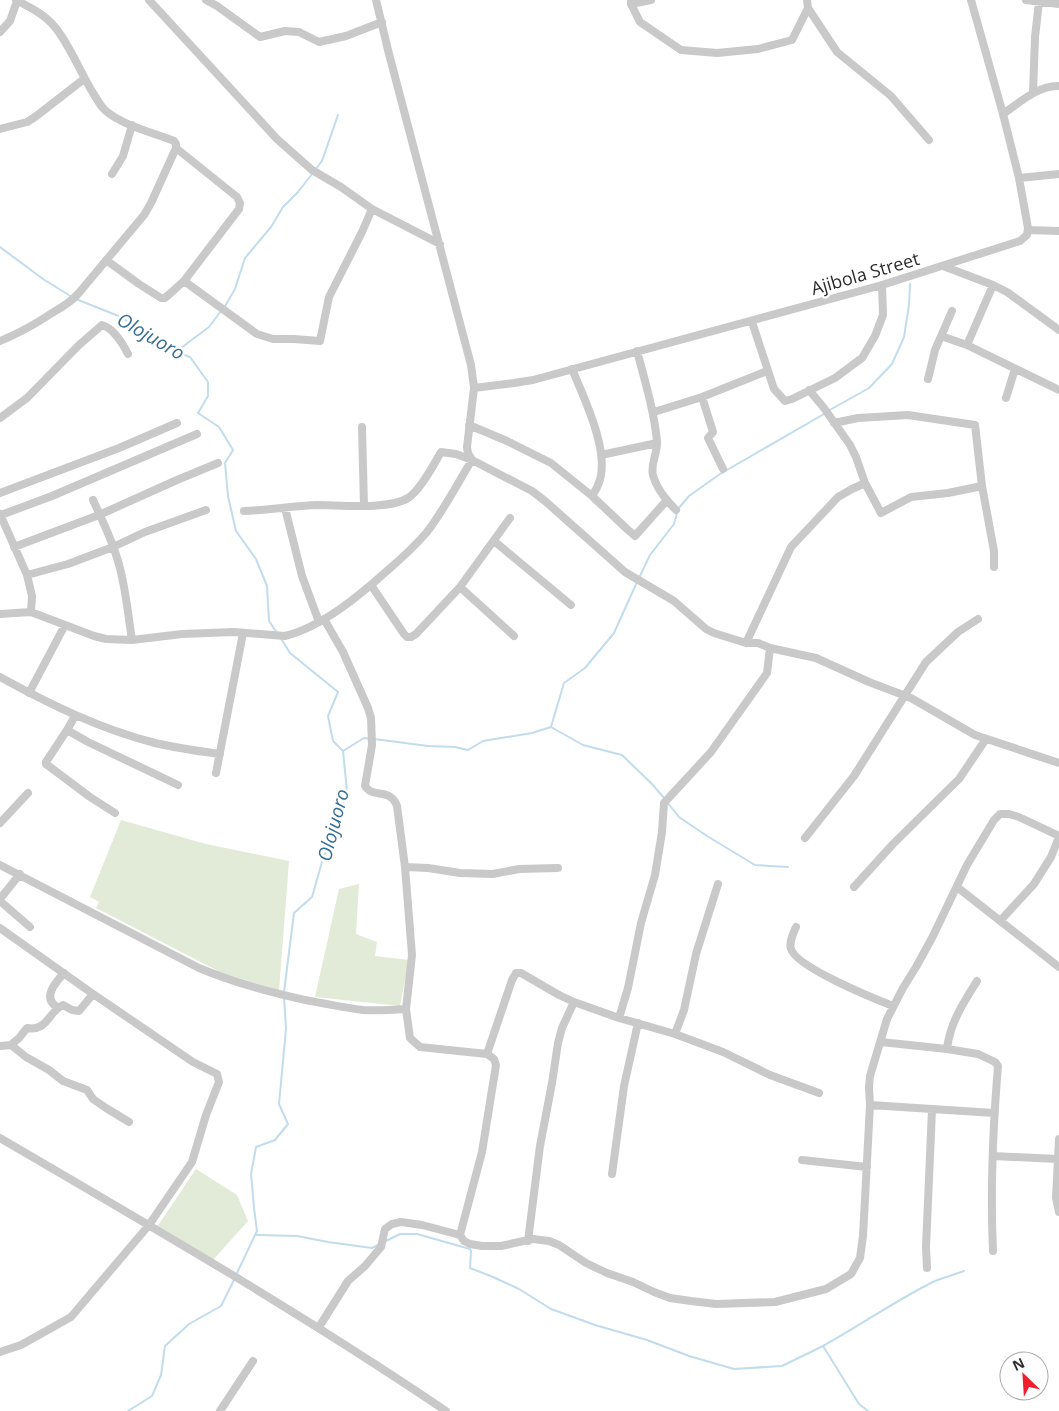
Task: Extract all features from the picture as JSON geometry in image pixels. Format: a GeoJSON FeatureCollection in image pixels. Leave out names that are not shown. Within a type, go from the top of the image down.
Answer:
{"type":"FeatureCollection","features":[{"type":"Feature","properties":{"kind":"street"},"geometry":{"type":"LineString","coordinates":[[0,32],[10,21],[16,0],[44,16],[61,34],[84,79],[105,111],[132,125],[174,141],[176,144],[176,148],[144,215],[78,294],[68,304],[28,329],[0,342]]}},
{"type":"Feature","properties":{"kind":"street"},"geometry":{"type":"LineString","coordinates":[[149,0],[277,139],[312,170],[341,187],[372,209],[440,244]]}},
{"type":"Feature","properties":{"kind":"street"},"geometry":{"type":"LineString","coordinates":[[206,0],[260,36],[285,31],[299,32],[319,42],[346,36],[382,22]]}},
{"type":"Feature","properties":{"kind":"street"},"geometry":{"type":"LineString","coordinates":[[376,0],[469,356],[474,388],[467,447],[472,460]]}},
{"type":"Feature","properties":{"kind":"street"},"geometry":{"type":"LineString","coordinates":[[651,0],[631,2],[640,22],[681,50],[718,53],[758,49],[792,40],[808,4]]}},
{"type":"Feature","properties":{"kind":"street"},"geometry":{"type":"LineString","coordinates":[[971,0],[1019,178],[1028,230],[1059,231]]}},
{"type":"Feature","properties":{"kind":"street"},"geometry":{"type":"LineString","coordinates":[[1026,0],[1059,4]]}},
{"type":"Feature","properties":{"kind":"street"},"geometry":{"type":"LineString","coordinates":[[1033,93],[1034,37],[1039,2]]}},
{"type":"Feature","properties":{"kind":"street"},"geometry":{"type":"LineString","coordinates":[[808,4],[837,52],[891,96],[929,140]]}},
{"type":"Feature","properties":{"kind":"street"},"geometry":{"type":"LineString","coordinates":[[0,130],[27,122],[84,79]]}},
{"type":"Feature","properties":{"kind":"street"},"geometry":{"type":"LineString","coordinates":[[1003,114],[1033,93],[1045,87],[1059,86]]}},
{"type":"Feature","properties":{"kind":"street"},"geometry":{"type":"LineString","coordinates":[[112,174],[123,156],[132,125]]}},
{"type":"Feature","properties":{"kind":"street"},"geometry":{"type":"LineString","coordinates":[[106,260],[139,284],[165,298],[184,281],[239,209],[240,202],[237,197],[176,148]]}},
{"type":"Feature","properties":{"kind":"street"},"geometry":{"type":"LineString","coordinates":[[1019,178],[1059,174]]}},
{"type":"Feature","properties":{"kind":"street"},"geometry":{"type":"LineString","coordinates":[[184,281],[257,334],[272,339],[320,341],[329,297],[372,209]]}},
{"type":"Feature","properties":{"kind":"street","name":"Ajibola Street"},"geometry":{"type":"LineString","coordinates":[[474,388],[534,380],[882,286],[1020,241],[1025,238],[1028,230]]}},
{"type":"Feature","properties":{"kind":"street"},"geometry":{"type":"LineString","coordinates":[[943,266],[1007,292],[1059,330]]}},
{"type":"Feature","properties":{"kind":"street"},"geometry":{"type":"LineString","coordinates":[[967,345],[993,285]]}},
{"type":"Feature","properties":{"kind":"street"},"geometry":{"type":"LineString","coordinates":[[752,322],[774,389],[785,401],[834,378],[862,358],[881,324],[884,306],[882,286]]}},
{"type":"Feature","properties":{"kind":"street"},"geometry":{"type":"LineString","coordinates":[[928,379],[935,350],[952,311]]}},
{"type":"Feature","properties":{"kind":"street"},"geometry":{"type":"LineString","coordinates":[[0,418],[27,398],[79,345],[102,325],[107,327],[120,341],[128,354]]}},
{"type":"Feature","properties":{"kind":"street"},"geometry":{"type":"LineString","coordinates":[[941,336],[967,345],[1059,390]]}},
{"type":"Feature","properties":{"kind":"street"},"geometry":{"type":"LineString","coordinates":[[637,352],[654,412],[657,443],[652,472],[656,484],[676,510]]}},
{"type":"Feature","properties":{"kind":"street"},"geometry":{"type":"LineString","coordinates":[[572,369],[593,422],[601,455],[600,477],[592,496]]}},
{"type":"Feature","properties":{"kind":"street"},"geometry":{"type":"LineString","coordinates":[[1006,398],[1015,369]]}},
{"type":"Feature","properties":{"kind":"street"},"geometry":{"type":"LineString","coordinates":[[654,412],[702,397],[767,371]]}},
{"type":"Feature","properties":{"kind":"street"},"geometry":{"type":"LineString","coordinates":[[810,390],[850,445],[865,483],[881,513],[911,497],[948,493],[982,486]]}},
{"type":"Feature","properties":{"kind":"street"},"geometry":{"type":"LineString","coordinates":[[702,397],[713,432],[708,438],[723,469]]}},
{"type":"Feature","properties":{"kind":"street"},"geometry":{"type":"LineString","coordinates":[[834,423],[858,418],[908,415],[976,425],[982,486],[994,551],[994,567]]}},
{"type":"Feature","properties":{"kind":"street"},"geometry":{"type":"LineString","coordinates":[[0,493],[127,445],[177,423]]}},
{"type":"Feature","properties":{"kind":"street"},"geometry":{"type":"LineString","coordinates":[[469,425],[545,459],[592,496],[635,536],[667,500]]}},
{"type":"Feature","properties":{"kind":"street"},"geometry":{"type":"LineString","coordinates":[[362,427],[364,506]]}},
{"type":"Feature","properties":{"kind":"street"},"geometry":{"type":"LineString","coordinates":[[31,612],[32,596],[27,575],[0,515],[68,489],[197,434]]}},
{"type":"Feature","properties":{"kind":"street"},"geometry":{"type":"LineString","coordinates":[[601,455],[657,443]]}},
{"type":"Feature","properties":{"kind":"street"},"geometry":{"type":"LineString","coordinates":[[244,511],[317,505],[382,505],[408,499],[441,452],[456,454],[472,460],[532,491],[614,563],[634,578],[674,602],[714,633],[746,643],[758,644],[816,658],[869,682],[905,695],[964,729],[986,739],[1059,763]]}},
{"type":"Feature","properties":{"kind":"street"},"geometry":{"type":"LineString","coordinates":[[0,614],[31,612],[106,639],[132,640],[182,634],[243,633],[273,636],[292,635],[321,621],[351,602],[409,551],[428,531],[472,460]]}},
{"type":"Feature","properties":{"kind":"street"},"geometry":{"type":"LineString","coordinates":[[14,547],[99,515],[218,463]]}},
{"type":"Feature","properties":{"kind":"street"},"geometry":{"type":"LineString","coordinates":[[746,643],[791,547],[838,497],[865,483]]}},
{"type":"Feature","properties":{"kind":"street"},"geometry":{"type":"LineString","coordinates":[[93,500],[113,547],[123,581],[132,640]]}},
{"type":"Feature","properties":{"kind":"street"},"geometry":{"type":"LineString","coordinates":[[285,508],[302,576],[321,621],[343,652],[371,718],[373,741],[365,786],[368,791],[391,796],[395,799],[397,806],[405,867],[412,955],[406,1009],[410,1038],[420,1047],[487,1054],[494,1059],[496,1065],[482,1152],[460,1235]]}},
{"type":"Feature","properties":{"kind":"street"},"geometry":{"type":"LineString","coordinates":[[27,575],[68,564],[113,547],[144,532],[206,510]]}},
{"type":"Feature","properties":{"kind":"street"},"geometry":{"type":"LineString","coordinates":[[371,585],[407,637],[411,637],[416,634],[460,586],[510,518]]}},
{"type":"Feature","properties":{"kind":"street"},"geometry":{"type":"LineString","coordinates":[[494,541],[572,605]]}},
{"type":"Feature","properties":{"kind":"street"},"geometry":{"type":"LineString","coordinates":[[460,586],[514,636]]}},
{"type":"Feature","properties":{"kind":"street"},"geometry":{"type":"LineString","coordinates":[[805,838],[854,776],[926,662],[953,635],[978,619]]}},
{"type":"Feature","properties":{"kind":"street"},"geometry":{"type":"LineString","coordinates":[[30,693],[65,625]]}},
{"type":"Feature","properties":{"kind":"street"},"geometry":{"type":"LineString","coordinates":[[216,773],[243,633]]}},
{"type":"Feature","properties":{"kind":"street"},"geometry":{"type":"LineString","coordinates":[[619,1018],[628,988],[641,923],[655,875],[666,801],[711,752],[767,673],[770,648]]}},
{"type":"Feature","properties":{"kind":"street"},"geometry":{"type":"LineString","coordinates":[[0,677],[75,716],[155,743],[220,754]]}},
{"type":"Feature","properties":{"kind":"street"},"geometry":{"type":"LineString","coordinates":[[75,716],[46,764],[115,813]]}},
{"type":"Feature","properties":{"kind":"street"},"geometry":{"type":"LineString","coordinates":[[67,730],[178,785]]}},
{"type":"Feature","properties":{"kind":"street"},"geometry":{"type":"LineString","coordinates":[[854,887],[893,844],[959,779],[986,739]]}},
{"type":"Feature","properties":{"kind":"street"},"geometry":{"type":"LineString","coordinates":[[0,823],[28,793]]}},
{"type":"Feature","properties":{"kind":"street"},"geometry":{"type":"LineString","coordinates":[[318,1327],[348,1281],[365,1266],[382,1243],[386,1229],[392,1224],[401,1222],[422,1225],[460,1235],[464,1241],[470,1244],[482,1246],[501,1246],[539,1239],[559,1245],[586,1263],[670,1298],[716,1304],[775,1302],[826,1289],[851,1274],[860,1258],[867,1167],[870,1076],[887,1019],[920,960],[967,865],[994,820],[1000,814],[1008,814],[1019,817],[1059,836],[1052,857],[1034,884],[1000,921]]}},
{"type":"Feature","properties":{"kind":"street"},"geometry":{"type":"LineString","coordinates":[[0,865],[199,968],[237,983],[336,1006],[365,1010],[406,1009]]}},
{"type":"Feature","properties":{"kind":"street"},"geometry":{"type":"LineString","coordinates":[[405,867],[428,868],[460,873],[493,874],[519,869],[558,868]]}},
{"type":"Feature","properties":{"kind":"street"},"geometry":{"type":"LineString","coordinates":[[20,874],[0,900],[30,927]]}},
{"type":"Feature","properties":{"kind":"street"},"geometry":{"type":"LineString","coordinates":[[675,1034],[684,1010],[696,954],[718,884]]}},
{"type":"Feature","properties":{"kind":"street"},"geometry":{"type":"LineString","coordinates":[[957,888],[1058,966]]}},
{"type":"Feature","properties":{"kind":"street"},"geometry":{"type":"LineString","coordinates":[[796,927],[792,936],[791,948],[794,955],[818,972],[851,989],[893,1006]]}},
{"type":"Feature","properties":{"kind":"street"},"geometry":{"type":"LineString","coordinates":[[0,928],[193,1062],[217,1074],[219,1082],[203,1124],[192,1162],[149,1225],[71,1317],[21,1345],[0,1352]]}},
{"type":"Feature","properties":{"kind":"street"},"geometry":{"type":"LineString","coordinates":[[487,1054],[512,980],[516,973],[521,972],[574,1002],[619,1018],[675,1034],[723,1052],[770,1075],[819,1093]]}},
{"type":"Feature","properties":{"kind":"street"},"geometry":{"type":"LineString","coordinates":[[57,1007],[50,1000],[50,996],[53,985],[64,973]]}},
{"type":"Feature","properties":{"kind":"street"},"geometry":{"type":"LineString","coordinates":[[947,1049],[958,1011],[977,981]]}},
{"type":"Feature","properties":{"kind":"street"},"geometry":{"type":"LineString","coordinates":[[0,1046],[11,1045],[27,1028],[34,1029],[43,1024],[57,1007],[62,1005],[79,1011],[93,994]]}},
{"type":"Feature","properties":{"kind":"street"},"geometry":{"type":"LineString","coordinates":[[528,1240],[540,1146],[558,1043],[562,1028],[574,1002]]}},
{"type":"Feature","properties":{"kind":"street"},"geometry":{"type":"LineString","coordinates":[[612,1174],[624,1086],[638,1023]]}},
{"type":"Feature","properties":{"kind":"street"},"geometry":{"type":"LineString","coordinates":[[881,1042],[978,1054],[995,1062],[998,1066],[994,1113],[993,1251]]}},
{"type":"Feature","properties":{"kind":"street"},"geometry":{"type":"LineString","coordinates":[[11,1045],[26,1057],[63,1080],[87,1090],[93,1099],[129,1122]]}},
{"type":"Feature","properties":{"kind":"street"},"geometry":{"type":"LineString","coordinates":[[870,1106],[994,1113]]}},
{"type":"Feature","properties":{"kind":"street"},"geometry":{"type":"LineString","coordinates":[[927,1268],[926,1247],[932,1110]]}},
{"type":"Feature","properties":{"kind":"street"},"geometry":{"type":"LineString","coordinates":[[0,1138],[237,1277],[383,1368],[446,1411]]}},
{"type":"Feature","properties":{"kind":"street"},"geometry":{"type":"LineString","coordinates":[[1059,1139],[1056,1198],[1059,1212]]}},
{"type":"Feature","properties":{"kind":"street"},"geometry":{"type":"LineString","coordinates":[[993,1156],[1058,1159]]}},
{"type":"Feature","properties":{"kind":"street"},"geometry":{"type":"LineString","coordinates":[[802,1160],[867,1167]]}},
{"type":"Feature","properties":{"kind":"street"},"geometry":{"type":"LineString","coordinates":[[220,1411],[253,1361]]}},
{"type":"Feature","properties":{"kind":"green space"},"geometry":{"type":"Polygon","coordinates":[[[121,820],[206,844],[289,861],[279,991],[220,972],[96,908],[99,902],[90,897],[121,820]]]}},
{"type":"Feature","properties":{"kind":"green space"},"geometry":{"type":"Polygon","coordinates":[[[359,884],[356,934],[377,942],[375,956],[409,960],[400,1006],[315,997],[339,889],[359,884]]]}},
{"type":"Feature","properties":{"kind":"green space"},"geometry":{"type":"Polygon","coordinates":[[[196,1169],[237,1195],[248,1221],[213,1260],[157,1227],[196,1169]]]}},
{"type":"Feature","properties":{"kind":"waterway"},"geometry":{"type":"LineString","coordinates":[[315,170],[322,161],[338,115]]}},
{"type":"Feature","properties":{"kind":"waterway"},"geometry":{"type":"LineString","coordinates":[[224,308],[235,289],[245,258],[271,227],[283,207],[312,174]]}},
{"type":"Feature","properties":{"kind":"waterway","name":"Olojuoro"},"geometry":{"type":"LineString","coordinates":[[0,247],[43,279],[72,297]]}},
{"type":"Feature","properties":{"kind":"waterway"},"geometry":{"type":"LineString","coordinates":[[828,411],[869,388],[892,364],[904,337],[910,284]]}},
{"type":"Feature","properties":{"kind":"waterway","name":"Olojuoro"},"geometry":{"type":"LineString","coordinates":[[76,299],[121,317],[176,352],[190,357],[208,382],[208,396],[198,413],[219,427],[233,450],[225,463],[228,496],[236,531],[256,559],[267,586],[269,621],[277,633]]}},
{"type":"Feature","properties":{"kind":"waterway"},"geometry":{"type":"LineString","coordinates":[[177,351],[209,327],[221,311]]}},
{"type":"Feature","properties":{"kind":"waterway"},"geometry":{"type":"LineString","coordinates":[[678,509],[689,496],[720,474],[824,414]]}},
{"type":"Feature","properties":{"kind":"waterway"},"geometry":{"type":"LineString","coordinates":[[639,578],[650,555],[674,524],[677,513]]}},
{"type":"Feature","properties":{"kind":"waterway"},"geometry":{"type":"LineString","coordinates":[[374,739],[468,750],[483,741],[532,733],[551,727],[564,683],[585,668],[614,633],[637,582]]}},
{"type":"Feature","properties":{"kind":"waterway","name":"Olojuoro"},"geometry":{"type":"LineString","coordinates":[[280,637],[290,653],[338,692],[328,716],[333,741],[343,751],[347,791],[312,897],[294,913],[284,992]]}},
{"type":"Feature","properties":{"kind":"waterway"},"geometry":{"type":"LineString","coordinates":[[551,727],[583,745],[622,755],[664,798]]}},
{"type":"Feature","properties":{"kind":"waterway"},"geometry":{"type":"LineString","coordinates":[[343,751],[364,738],[370,739]]}},
{"type":"Feature","properties":{"kind":"waterway"},"geometry":{"type":"LineString","coordinates":[[667,802],[679,817],[755,865],[788,867]]}},
{"type":"Feature","properties":{"kind":"waterway","name":"Olojuoro"},"geometry":{"type":"LineString","coordinates":[[236,1275],[257,1231],[251,1174],[256,1147],[275,1140],[288,1124],[279,1104],[286,1029],[284,996]]}},
{"type":"Feature","properties":{"kind":"waterway"},"geometry":{"type":"LineString","coordinates":[[384,1242],[400,1234],[417,1234],[470,1249],[470,1268],[519,1289],[551,1309],[595,1325],[647,1340],[689,1356],[734,1369],[782,1366],[823,1346],[859,1404],[868,1411]]}},
{"type":"Feature","properties":{"kind":"waterway"},"geometry":{"type":"LineString","coordinates":[[257,1235],[297,1236],[372,1248],[380,1244]]}},
{"type":"Feature","properties":{"kind":"waterway"},"geometry":{"type":"LineString","coordinates":[[823,1346],[921,1288],[964,1271]]}},
{"type":"Feature","properties":{"kind":"waterway","name":"Olojuoro"},"geometry":{"type":"LineString","coordinates":[[128,1411],[152,1396],[161,1375],[165,1346],[189,1324],[221,1306],[234,1280]]}}]}
